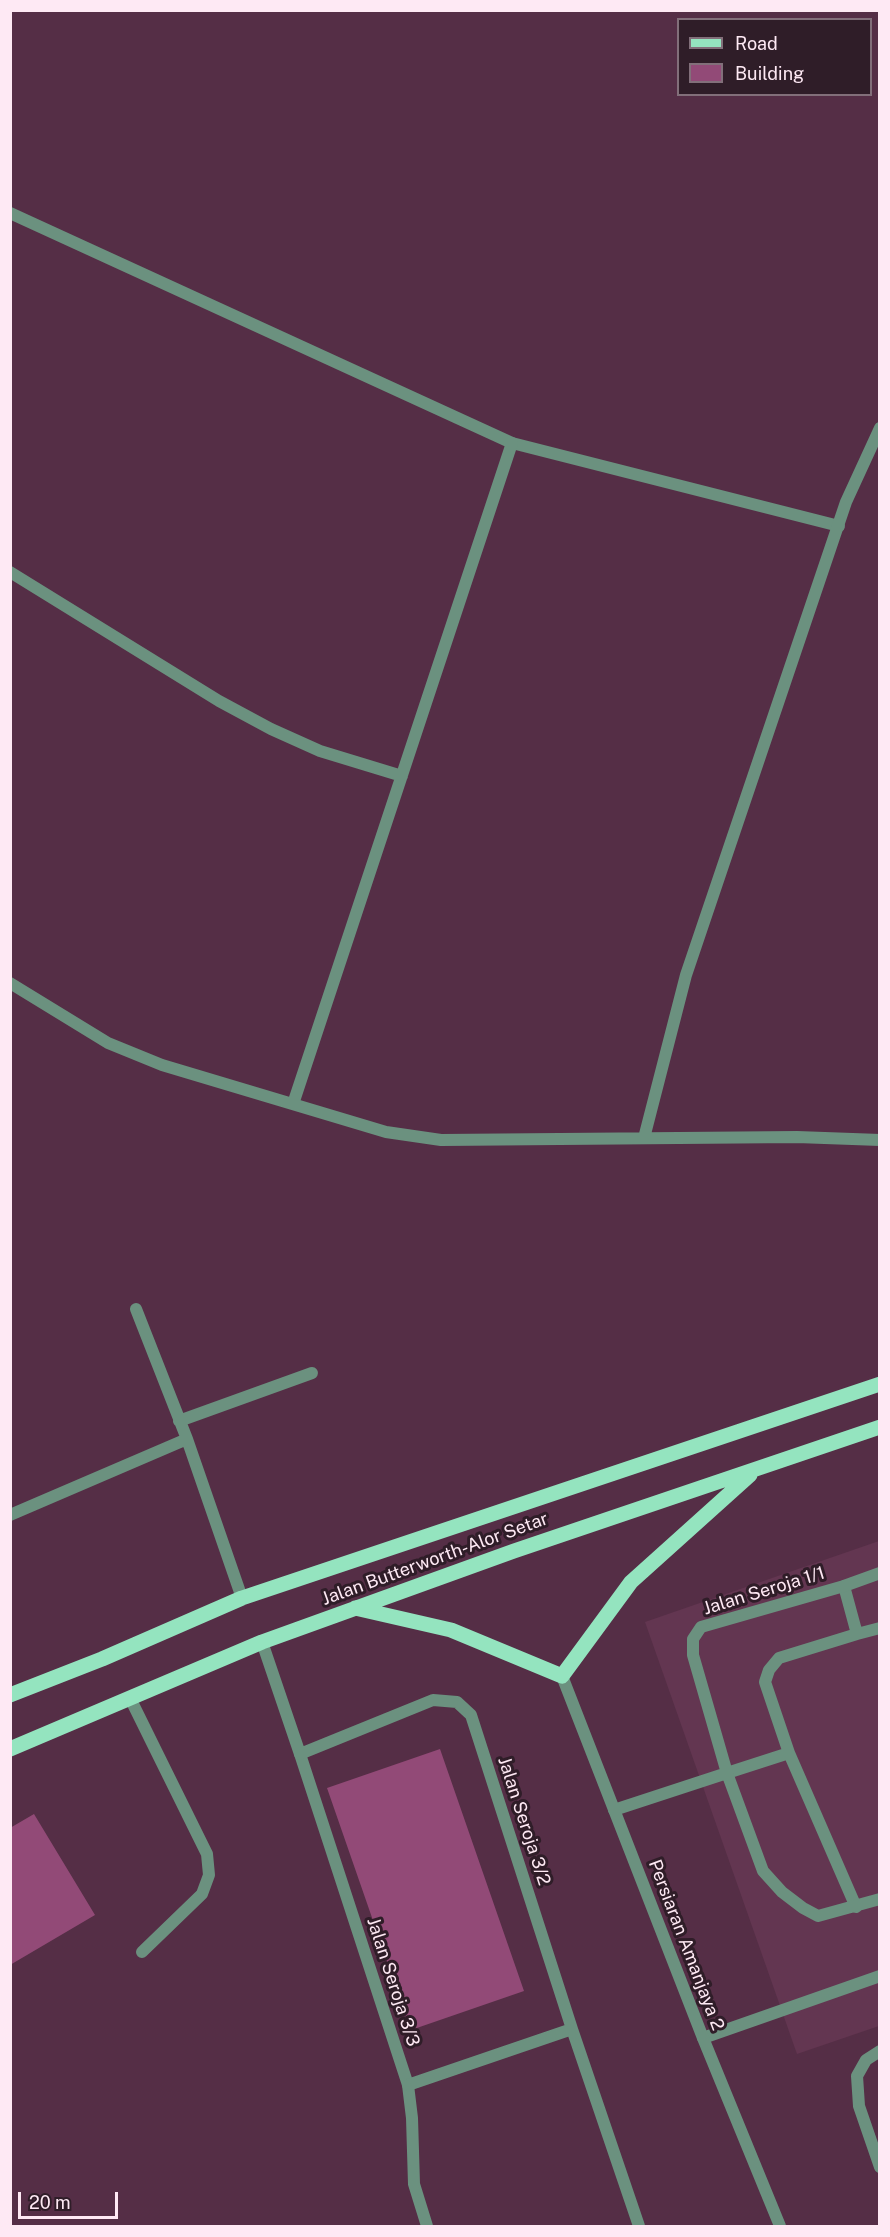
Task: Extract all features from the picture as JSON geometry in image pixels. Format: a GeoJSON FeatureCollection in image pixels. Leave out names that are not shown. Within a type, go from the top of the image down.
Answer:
{"type":"FeatureCollection","features":[{"type":"Feature","properties":{"kind":"main road","name":"Jalan Butterworth-Alor Setar"},"geometry":{"type":"LineString","coordinates":[[10,1695],[102,1659],[242,1598],[879,1384]]}},
{"type":"Feature","properties":{"kind":"main road","name":"Jalan Butterworth-Alor Setar"},"geometry":{"type":"LineString","coordinates":[[10,1749],[262,1642],[514,1551],[879,1427]]}},
{"type":"Feature","properties":{"kind":"main road"},"geometry":{"type":"LineString","coordinates":[[355,1608],[451,1630],[562,1676],[632,1582],[756,1469]]}},
{"type":"Feature","properties":{"kind":"street"},"geometry":{"type":"LineString","coordinates":[[10,213],[512,443],[839,526]]}},
{"type":"Feature","properties":{"kind":"street"},"geometry":{"type":"LineString","coordinates":[[644,1138],[687,975],[846,502],[879,428]]}},
{"type":"Feature","properties":{"kind":"street"},"geometry":{"type":"LineString","coordinates":[[293,1104],[512,443]]}},
{"type":"Feature","properties":{"kind":"street"},"geometry":{"type":"LineString","coordinates":[[10,572],[219,701],[271,729],[320,751],[402,776]]}},
{"type":"Feature","properties":{"kind":"street"},"geometry":{"type":"LineString","coordinates":[[10,983],[108,1043],[162,1065],[386,1132],[441,1140],[797,1137],[879,1140]]}},
{"type":"Feature","properties":{"kind":"street"},"geometry":{"type":"LineString","coordinates":[[136,1309],[188,1439],[242,1598]]}},
{"type":"Feature","properties":{"kind":"street"},"geometry":{"type":"LineString","coordinates":[[179,1421],[312,1373]]}},
{"type":"Feature","properties":{"kind":"street"},"geometry":{"type":"LineString","coordinates":[[10,1515],[188,1439]]}},
{"type":"Feature","properties":{"kind":"street","name":"Jalan Seroja 1/1"},"geometry":{"type":"LineString","coordinates":[[727,1773],[693,1655],[693,1639],[702,1627],[844,1586],[879,1573]]}},
{"type":"Feature","properties":{"kind":"street"},"geometry":{"type":"LineString","coordinates":[[844,1586],[857,1634]]}},
{"type":"Feature","properties":{"kind":"street"},"geometry":{"type":"LineString","coordinates":[[856,1907],[789,1753],[765,1682],[769,1670],[779,1658],[879,1628]]}},
{"type":"Feature","properties":{"kind":"street"},"geometry":{"type":"LineString","coordinates":[[262,1642],[300,1754]]}},
{"type":"Feature","properties":{"kind":"street","name":"Persiaran Amanjaya 2"},"geometry":{"type":"LineString","coordinates":[[562,1676],[703,2038],[780,2226]]}},
{"type":"Feature","properties":{"kind":"street"},"geometry":{"type":"LineString","coordinates":[[130,1698],[207,1854],[209,1875],[202,1894],[142,1952]]}},
{"type":"Feature","properties":{"kind":"street","name":"Jalan Seroja 3/2"},"geometry":{"type":"LineString","coordinates":[[300,1754],[434,1700],[457,1702],[471,1715],[572,2029],[639,2226]]}},
{"type":"Feature","properties":{"kind":"street"},"geometry":{"type":"LineString","coordinates":[[614,1810],[789,1753]]}},
{"type":"Feature","properties":{"kind":"street","name":"Jalan Seroja 3/3"},"geometry":{"type":"LineString","coordinates":[[300,1754],[408,2085],[412,2118],[414,2184],[427,2226]]}},
{"type":"Feature","properties":{"kind":"street"},"geometry":{"type":"LineString","coordinates":[[727,1773],[763,1871],[782,1892],[818,1916],[879,1899]]}},
{"type":"Feature","properties":{"kind":"street"},"geometry":{"type":"LineString","coordinates":[[703,2038],[879,1976]]}},
{"type":"Feature","properties":{"kind":"street"},"geometry":{"type":"LineString","coordinates":[[408,2085],[572,2029]]}},
{"type":"Feature","properties":{"kind":"street"},"geometry":{"type":"LineString","coordinates":[[879,2051],[866,2060],[857,2076],[859,2106],[879,2167]]}},
{"type":"Feature","properties":{"kind":"shaded area"},"geometry":{"type":"Polygon","coordinates":[[[879,1541],[879,2026],[797,2054],[645,1622],[879,1541]]]}},
{"type":"Feature","properties":{"kind":"building"},"geometry":{"type":"Polygon","coordinates":[[[440,1749],[524,1991],[411,2030],[327,1788],[440,1749]]]}},
{"type":"Feature","properties":{"kind":"building"},"geometry":{"type":"Polygon","coordinates":[[[34,1814],[95,1915],[10,1965],[10,1828],[34,1814]]]}}]}
